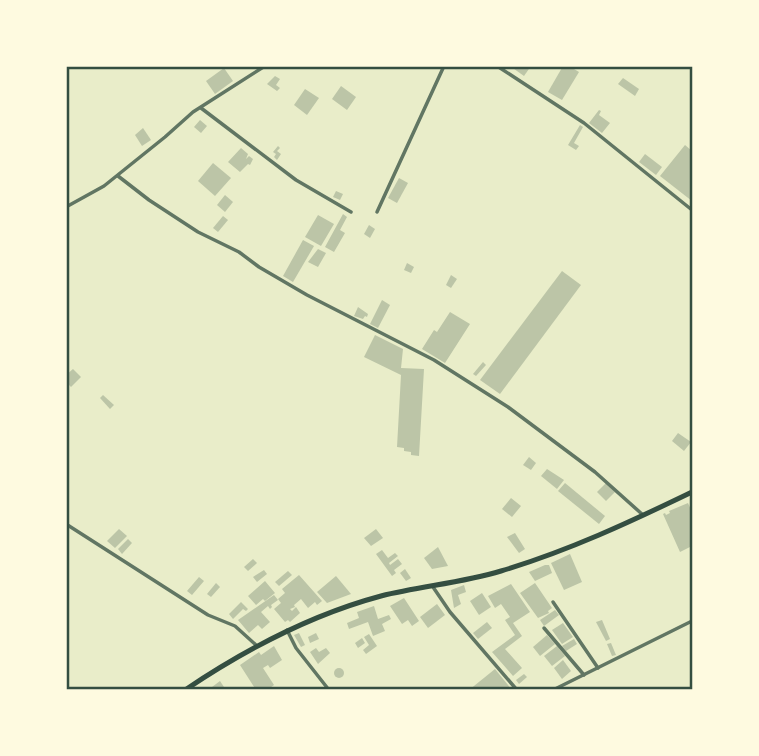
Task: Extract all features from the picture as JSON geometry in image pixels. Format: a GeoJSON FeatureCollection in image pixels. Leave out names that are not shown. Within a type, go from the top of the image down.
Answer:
{"type":"FeatureCollection","features":[{"type":"Feature","properties":{"kind":"main road"},"geometry":{"type":"LineString","coordinates":[[185,690],[256,645],[350,605],[391,594],[473,579],[544,558],[590,541],[692,492]]}},
{"type":"Feature","properties":{"kind":"street"},"geometry":{"type":"LineString","coordinates":[[66,207],[118,176],[200,107],[265,66]]}},
{"type":"Feature","properties":{"kind":"street"},"geometry":{"type":"LineString","coordinates":[[377,212],[444,66]]}},
{"type":"Feature","properties":{"kind":"street"},"geometry":{"type":"LineString","coordinates":[[496,66],[584,123],[692,210]]}},
{"type":"Feature","properties":{"kind":"street"},"geometry":{"type":"LineString","coordinates":[[200,107],[296,180],[351,212]]}},
{"type":"Feature","properties":{"kind":"street"},"geometry":{"type":"LineString","coordinates":[[118,176],[198,232],[239,252],[307,295],[434,360],[508,407],[595,472],[643,515]]}},
{"type":"Feature","properties":{"kind":"street"},"geometry":{"type":"LineString","coordinates":[[66,524],[208,615],[235,626],[256,645]]}},
{"type":"Feature","properties":{"kind":"street"},"geometry":{"type":"LineString","coordinates":[[433,587],[450,612],[517,690]]}},
{"type":"Feature","properties":{"kind":"street"},"geometry":{"type":"LineString","coordinates":[[552,602],[598,668]]}},
{"type":"Feature","properties":{"kind":"street"},"geometry":{"type":"LineString","coordinates":[[554,690],[692,621]]}},
{"type":"Feature","properties":{"kind":"street"},"geometry":{"type":"LineString","coordinates":[[544,628],[584,675]]}},
{"type":"Feature","properties":{"kind":"street"},"geometry":{"type":"LineString","coordinates":[[287,630],[296,648],[329,690]]}},
{"type":"Feature","properties":{"kind":"building"},"geometry":{"type":"Polygon","coordinates":[[[510,66],[531,66],[524,76],[510,66]]]}},
{"type":"Feature","properties":{"kind":"building"},"geometry":{"type":"Polygon","coordinates":[[[563,66],[569,66],[579,72],[562,100],[548,92],[563,66]]]}},
{"type":"Feature","properties":{"kind":"building"},"geometry":{"type":"Polygon","coordinates":[[[224,68],[233,81],[215,94],[206,81],[224,68]]]}},
{"type":"Feature","properties":{"kind":"building"},"geometry":{"type":"Polygon","coordinates":[[[275,76],[280,79],[276,85],[280,88],[277,91],[267,84],[275,76]]]}},
{"type":"Feature","properties":{"kind":"building"},"geometry":{"type":"Polygon","coordinates":[[[623,78],[639,89],[635,96],[618,84],[623,78]]]}},
{"type":"Feature","properties":{"kind":"building"},"geometry":{"type":"Polygon","coordinates":[[[341,86],[356,97],[347,110],[332,99],[341,86]]]}},
{"type":"Feature","properties":{"kind":"building"},"geometry":{"type":"Polygon","coordinates":[[[305,89],[319,98],[307,115],[294,105],[305,89]]]}},
{"type":"Feature","properties":{"kind":"building"},"geometry":{"type":"Polygon","coordinates":[[[599,110],[599,115],[610,123],[602,133],[589,123],[599,110]]]}},
{"type":"Feature","properties":{"kind":"building"},"geometry":{"type":"Polygon","coordinates":[[[200,120],[207,126],[201,133],[194,127],[200,120]]]}},
{"type":"Feature","properties":{"kind":"building"},"geometry":{"type":"Polygon","coordinates":[[[580,125],[583,127],[574,143],[579,146],[576,150],[568,145],[580,125]]]}},
{"type":"Feature","properties":{"kind":"building"},"geometry":{"type":"Polygon","coordinates":[[[143,128],[151,140],[142,146],[135,135],[143,128]]]}},
{"type":"Feature","properties":{"kind":"building"},"geometry":{"type":"Polygon","coordinates":[[[685,145],[692,151],[692,201],[660,176],[685,145]]]}},
{"type":"Feature","properties":{"kind":"building"},"geometry":{"type":"Polygon","coordinates":[[[278,146],[280,148],[277,151],[281,154],[277,160],[273,152],[278,146]]]}},
{"type":"Feature","properties":{"kind":"building"},"geometry":{"type":"Polygon","coordinates":[[[241,148],[248,154],[246,159],[249,156],[253,159],[250,165],[240,172],[228,162],[241,148]]]}},
{"type":"Feature","properties":{"kind":"building"},"geometry":{"type":"Polygon","coordinates":[[[645,154],[662,167],[656,175],[639,162],[645,154]]]}},
{"type":"Feature","properties":{"kind":"building"},"geometry":{"type":"Polygon","coordinates":[[[213,163],[231,178],[215,196],[198,181],[213,163]]]}},
{"type":"Feature","properties":{"kind":"building"},"geometry":{"type":"Polygon","coordinates":[[[399,178],[408,183],[397,203],[388,198],[399,178]]]}},
{"type":"Feature","properties":{"kind":"building"},"geometry":{"type":"Polygon","coordinates":[[[336,191],[343,194],[340,200],[333,197],[336,191]]]}},
{"type":"Feature","properties":{"kind":"building"},"geometry":{"type":"Polygon","coordinates":[[[225,195],[233,202],[225,212],[217,205],[225,195]]]}},
{"type":"Feature","properties":{"kind":"building"},"geometry":{"type":"Polygon","coordinates":[[[343,214],[347,217],[340,230],[345,233],[334,252],[325,247],[343,214]]]}},
{"type":"Feature","properties":{"kind":"building"},"geometry":{"type":"Polygon","coordinates":[[[318,215],[334,224],[321,246],[305,237],[318,215]]]}},
{"type":"Feature","properties":{"kind":"building"},"geometry":{"type":"Polygon","coordinates":[[[223,216],[228,220],[218,232],[213,228],[223,216]]]}},
{"type":"Feature","properties":{"kind":"building"},"geometry":{"type":"Polygon","coordinates":[[[369,225],[375,229],[370,238],[364,234],[369,225]]]}},
{"type":"Feature","properties":{"kind":"building"},"geometry":{"type":"Polygon","coordinates":[[[303,240],[314,246],[293,282],[283,276],[303,240]]]}},
{"type":"Feature","properties":{"kind":"building"},"geometry":{"type":"Polygon","coordinates":[[[318,249],[326,253],[318,267],[308,262],[318,249]]]}},
{"type":"Feature","properties":{"kind":"building"},"geometry":{"type":"Polygon","coordinates":[[[407,263],[414,267],[411,273],[404,270],[407,263]]]}},
{"type":"Feature","properties":{"kind":"building"},"geometry":{"type":"Polygon","coordinates":[[[562,271],[581,285],[500,394],[480,380],[562,271]]]}},
{"type":"Feature","properties":{"kind":"building"},"geometry":{"type":"Polygon","coordinates":[[[451,275],[457,279],[451,288],[446,285],[451,275]]]}},
{"type":"Feature","properties":{"kind":"building"},"geometry":{"type":"Polygon","coordinates":[[[382,300],[390,305],[378,328],[370,324],[382,300]]]}},
{"type":"Feature","properties":{"kind":"building"},"geometry":{"type":"Polygon","coordinates":[[[358,307],[368,314],[367,317],[363,319],[354,316],[358,307]]]}},
{"type":"Feature","properties":{"kind":"building"},"geometry":{"type":"Polygon","coordinates":[[[450,312],[470,324],[445,363],[422,349],[450,312]]]}},
{"type":"Feature","properties":{"kind":"building"},"geometry":{"type":"Polygon","coordinates":[[[375,335],[403,349],[401,368],[424,369],[419,456],[411,455],[411,452],[404,451],[404,448],[397,447],[401,375],[364,357],[375,335]]]}},
{"type":"Feature","properties":{"kind":"building"},"geometry":{"type":"Polygon","coordinates":[[[483,362],[486,365],[476,376],[473,374],[483,362]]]}},
{"type":"Feature","properties":{"kind":"building"},"geometry":{"type":"Polygon","coordinates":[[[73,369],[81,377],[71,387],[66,382],[66,375],[73,369]]]}},
{"type":"Feature","properties":{"kind":"building"},"geometry":{"type":"Polygon","coordinates":[[[103,395],[114,405],[110,409],[100,398],[103,395]]]}},
{"type":"Feature","properties":{"kind":"building"},"geometry":{"type":"Polygon","coordinates":[[[678,433],[691,442],[684,451],[672,441],[678,433]]]}},
{"type":"Feature","properties":{"kind":"building"},"geometry":{"type":"Polygon","coordinates":[[[529,457],[536,463],[531,470],[523,465],[529,457]]]}},
{"type":"Feature","properties":{"kind":"building"},"geometry":{"type":"Polygon","coordinates":[[[547,469],[564,480],[557,489],[541,476],[547,469]]]}},
{"type":"Feature","properties":{"kind":"building"},"geometry":{"type":"Polygon","coordinates":[[[565,483],[605,516],[599,524],[558,491],[565,483]]]}},
{"type":"Feature","properties":{"kind":"building"},"geometry":{"type":"Polygon","coordinates":[[[606,483],[615,492],[606,501],[597,492],[606,483]]]}},
{"type":"Feature","properties":{"kind":"building"},"geometry":{"type":"Polygon","coordinates":[[[511,498],[521,506],[512,517],[502,509],[511,498]]]}},
{"type":"Feature","properties":{"kind":"building"},"geometry":{"type":"Polygon","coordinates":[[[688,503],[692,512],[692,546],[680,552],[663,514],[666,515],[688,503]]]}},
{"type":"Feature","properties":{"kind":"building"},"geometry":{"type":"Polygon","coordinates":[[[119,529],[127,536],[115,548],[107,541],[119,529]]]}},
{"type":"Feature","properties":{"kind":"building"},"geometry":{"type":"Polygon","coordinates":[[[376,529],[383,538],[371,546],[364,538],[376,529]]]}},
{"type":"Feature","properties":{"kind":"building"},"geometry":{"type":"Polygon","coordinates":[[[515,533],[525,549],[519,553],[507,537],[515,533]]]}},
{"type":"Feature","properties":{"kind":"building"},"geometry":{"type":"Polygon","coordinates":[[[128,539],[132,543],[122,554],[118,549],[128,539]]]}},
{"type":"Feature","properties":{"kind":"building"},"geometry":{"type":"Polygon","coordinates":[[[438,547],[448,566],[432,569],[424,558],[438,547]]]}},
{"type":"Feature","properties":{"kind":"building"},"geometry":{"type":"Polygon","coordinates":[[[382,550],[388,558],[395,553],[398,556],[390,565],[398,559],[402,564],[394,570],[396,573],[392,576],[376,554],[382,550]]]}},
{"type":"Feature","properties":{"kind":"building"},"geometry":{"type":"Polygon","coordinates":[[[570,554],[582,582],[564,590],[551,563],[570,554]]]}},
{"type":"Feature","properties":{"kind":"building"},"geometry":{"type":"Polygon","coordinates":[[[253,559],[257,563],[248,571],[244,567],[253,559]]]}},
{"type":"Feature","properties":{"kind":"building"},"geometry":{"type":"Polygon","coordinates":[[[549,565],[552,573],[535,581],[529,572],[549,565]]]}},
{"type":"Feature","properties":{"kind":"building"},"geometry":{"type":"Polygon","coordinates":[[[405,569],[411,578],[406,581],[400,573],[405,569]]]}},
{"type":"Feature","properties":{"kind":"building"},"geometry":{"type":"Polygon","coordinates":[[[264,570],[267,574],[257,582],[253,577],[264,570]]]}},
{"type":"Feature","properties":{"kind":"building"},"geometry":{"type":"Polygon","coordinates":[[[288,571],[292,575],[279,586],[275,582],[288,571]]]}},
{"type":"Feature","properties":{"kind":"building"},"geometry":{"type":"Polygon","coordinates":[[[299,575],[322,601],[317,605],[315,602],[308,608],[301,599],[290,609],[292,611],[296,607],[300,613],[290,622],[285,622],[274,609],[281,603],[278,599],[285,593],[282,589],[299,575]]]}},
{"type":"Feature","properties":{"kind":"building"},"geometry":{"type":"Polygon","coordinates":[[[336,576],[351,594],[327,603],[317,592],[336,576]]]}},
{"type":"Feature","properties":{"kind":"building"},"geometry":{"type":"Polygon","coordinates":[[[199,577],[204,581],[192,595],[187,591],[199,577]]]}},
{"type":"Feature","properties":{"kind":"building"},"geometry":{"type":"Polygon","coordinates":[[[265,581],[275,593],[256,605],[248,596],[265,581]]]}},
{"type":"Feature","properties":{"kind":"building"},"geometry":{"type":"Polygon","coordinates":[[[216,583],[220,587],[211,597],[207,594],[216,583]]]}},
{"type":"Feature","properties":{"kind":"building"},"geometry":{"type":"Polygon","coordinates":[[[535,583],[552,608],[549,613],[538,618],[520,593],[535,583]]]}},
{"type":"Feature","properties":{"kind":"building"},"geometry":{"type":"Polygon","coordinates":[[[511,584],[530,612],[513,623],[522,636],[505,649],[522,668],[513,676],[492,652],[515,635],[505,620],[510,617],[501,604],[495,608],[488,596],[511,584]]]}},
{"type":"Feature","properties":{"kind":"building"},"geometry":{"type":"Polygon","coordinates":[[[464,585],[466,592],[458,595],[461,604],[454,608],[451,590],[464,585]]]}},
{"type":"Feature","properties":{"kind":"building"},"geometry":{"type":"Polygon","coordinates":[[[482,593],[491,607],[479,615],[470,601],[482,593]]]}},
{"type":"Feature","properties":{"kind":"building"},"geometry":{"type":"Polygon","coordinates":[[[274,595],[278,600],[270,609],[268,606],[261,612],[270,622],[262,629],[258,625],[249,633],[238,620],[274,595]]]}},
{"type":"Feature","properties":{"kind":"building"},"geometry":{"type":"Polygon","coordinates":[[[404,598],[419,621],[412,626],[408,620],[402,624],[390,606],[404,598]]]}},
{"type":"Feature","properties":{"kind":"building"},"geometry":{"type":"Polygon","coordinates":[[[241,602],[248,609],[243,609],[233,619],[229,614],[241,602]]]}},
{"type":"Feature","properties":{"kind":"building"},"geometry":{"type":"Polygon","coordinates":[[[437,604],[445,615],[428,628],[420,617],[437,604]]]}},
{"type":"Feature","properties":{"kind":"building"},"geometry":{"type":"Polygon","coordinates":[[[374,606],[378,619],[389,615],[391,619],[382,624],[385,631],[373,636],[368,622],[349,629],[347,623],[359,618],[357,612],[374,606]]]}},
{"type":"Feature","properties":{"kind":"building"},"geometry":{"type":"Polygon","coordinates":[[[555,610],[559,615],[544,626],[540,620],[555,610]]]}},
{"type":"Feature","properties":{"kind":"building"},"geometry":{"type":"Polygon","coordinates":[[[602,620],[610,639],[606,641],[596,622],[602,620]]]}},
{"type":"Feature","properties":{"kind":"building"},"geometry":{"type":"Polygon","coordinates":[[[487,622],[492,628],[478,639],[473,633],[487,622]]]}},
{"type":"Feature","properties":{"kind":"building"},"geometry":{"type":"Polygon","coordinates":[[[563,623],[573,637],[562,644],[552,630],[563,623]]]}},
{"type":"Feature","properties":{"kind":"building"},"geometry":{"type":"Polygon","coordinates":[[[299,633],[305,645],[301,647],[294,635],[299,633]]]}},
{"type":"Feature","properties":{"kind":"building"},"geometry":{"type":"Polygon","coordinates":[[[316,633],[319,639],[310,643],[308,637],[316,633]]]}},
{"type":"Feature","properties":{"kind":"building"},"geometry":{"type":"Polygon","coordinates":[[[369,634],[377,646],[366,654],[363,650],[369,645],[364,637],[369,634]]]}},
{"type":"Feature","properties":{"kind":"building"},"geometry":{"type":"Polygon","coordinates":[[[547,635],[555,644],[540,656],[533,647],[547,635]]]}},
{"type":"Feature","properties":{"kind":"building"},"geometry":{"type":"Polygon","coordinates":[[[362,638],[365,643],[358,648],[355,643],[362,638]]]}},
{"type":"Feature","properties":{"kind":"building"},"geometry":{"type":"Polygon","coordinates":[[[574,639],[577,644],[566,651],[562,646],[574,639]]]}},
{"type":"Feature","properties":{"kind":"building"},"geometry":{"type":"Polygon","coordinates":[[[611,643],[616,655],[612,656],[607,644],[611,643]]]}},
{"type":"Feature","properties":{"kind":"building"},"geometry":{"type":"Polygon","coordinates":[[[274,646],[282,660],[270,668],[268,665],[263,668],[274,685],[267,690],[256,690],[240,665],[274,646]]]}},
{"type":"Feature","properties":{"kind":"building"},"geometry":{"type":"Polygon","coordinates":[[[557,646],[565,656],[552,666],[544,656],[557,646]]]}},
{"type":"Feature","properties":{"kind":"building"},"geometry":{"type":"Polygon","coordinates":[[[316,648],[319,652],[326,648],[330,653],[318,664],[310,652],[316,648]]]}},
{"type":"Feature","properties":{"kind":"building"},"geometry":{"type":"Polygon","coordinates":[[[563,660],[571,671],[562,679],[554,668],[563,660]]]}},
{"type":"Feature","properties":{"kind":"building"},"geometry":{"type":"Polygon","coordinates":[[[339,668],[344,673],[339,678],[334,673],[339,668]]]}},
{"type":"Feature","properties":{"kind":"building"},"geometry":{"type":"Polygon","coordinates":[[[495,669],[512,690],[469,690],[495,669]]]}},
{"type":"Feature","properties":{"kind":"building"},"geometry":{"type":"Polygon","coordinates":[[[524,674],[527,677],[519,684],[516,680],[524,674]]]}},
{"type":"Feature","properties":{"kind":"building"},"geometry":{"type":"Polygon","coordinates":[[[220,681],[226,690],[208,690],[220,681]]]}}]}
